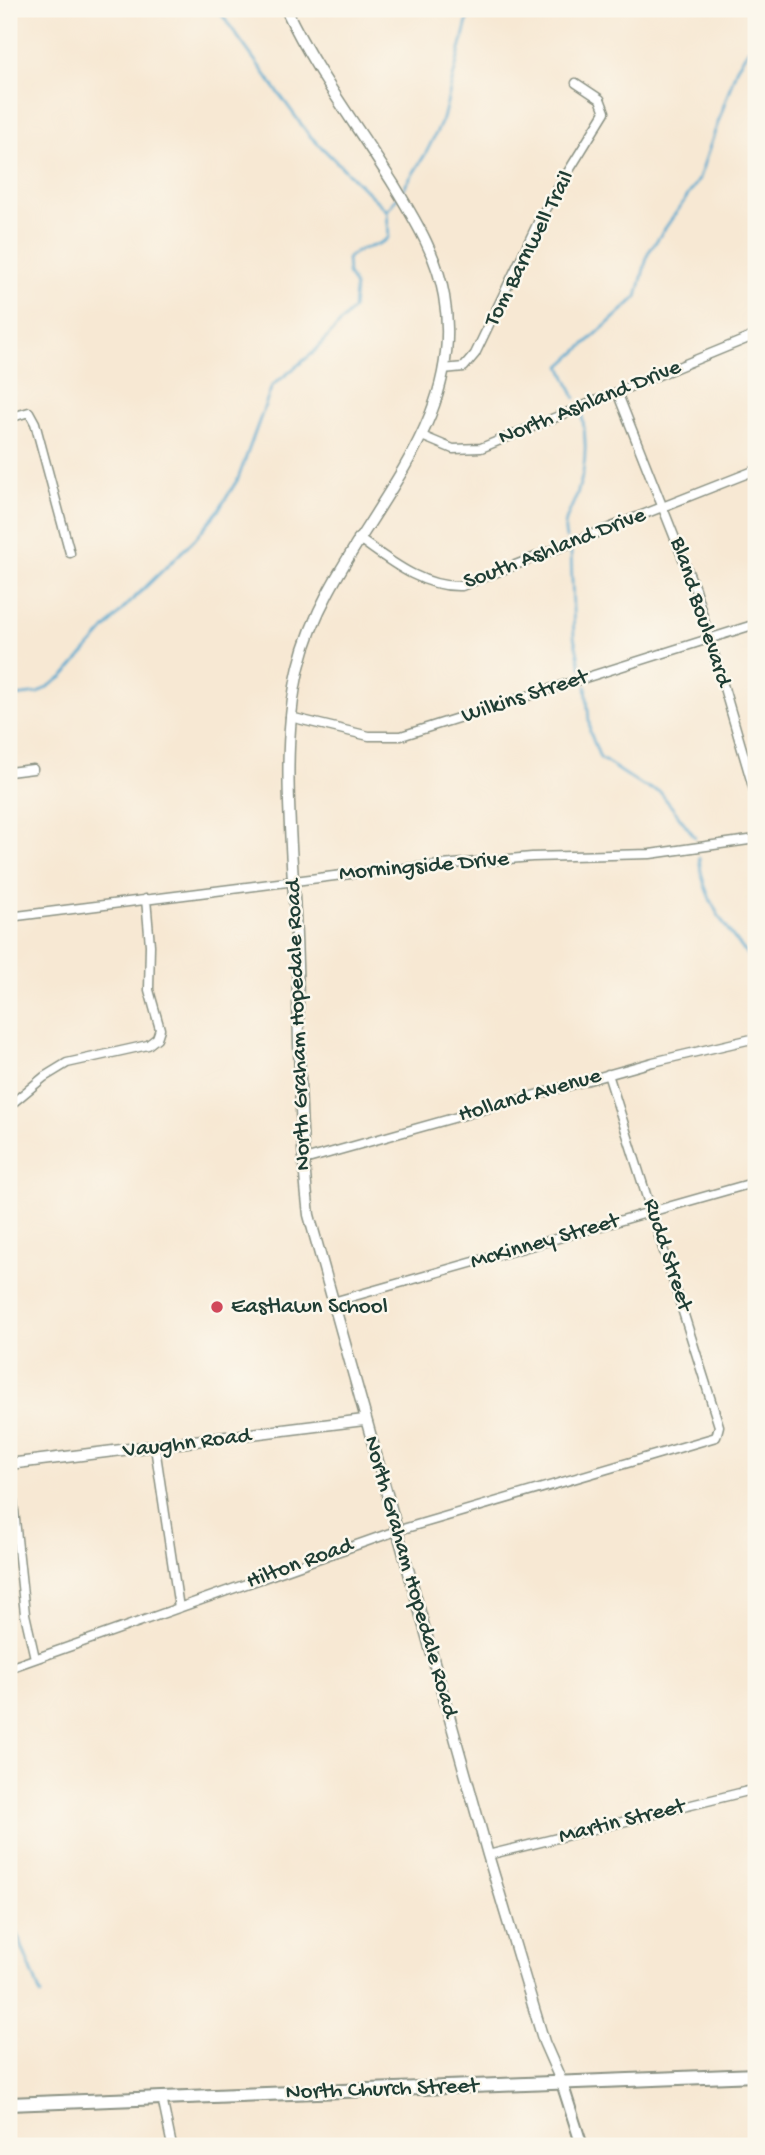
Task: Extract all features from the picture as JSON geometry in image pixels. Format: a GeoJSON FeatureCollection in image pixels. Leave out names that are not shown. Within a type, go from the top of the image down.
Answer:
{"type":"FeatureCollection","features":[{"type":"Feature","properties":{"kind":"main road","name":"North Church Street"},"geometry":{"type":"LineString","coordinates":[[9,2104],[756,2075]]}},
{"type":"Feature","properties":{"kind":"main road"},"geometry":{"type":"LineString","coordinates":[[562,2082],[582,2146]]}},
{"type":"Feature","properties":{"kind":"street","name":"North Graham Hopedale Road"},"geometry":{"type":"LineString","coordinates":[[286,9],[319,68],[416,223],[433,257],[447,317],[443,369],[437,397],[422,436],[335,575],[313,621],[299,667],[290,717],[304,1160],[313,1234],[488,1855],[544,2042],[562,2082]]}},
{"type":"Feature","properties":{"kind":"street","name":"Tom Barnwell Trail"},"geometry":{"type":"LineString","coordinates":[[443,369],[464,367],[475,354],[541,216],[605,111],[600,99],[576,83]]}},
{"type":"Feature","properties":{"kind":"street","name":"North Ashland Drive"},"geometry":{"type":"LineString","coordinates":[[422,436],[453,449],[472,450],[756,335]]}},
{"type":"Feature","properties":{"kind":"street","name":"Bland Boulevard"},"geometry":{"type":"LineString","coordinates":[[617,392],[687,566],[756,797]]}},
{"type":"Feature","properties":{"kind":"street"},"geometry":{"type":"LineString","coordinates":[[9,418],[29,412],[35,423],[71,553]]}},
{"type":"Feature","properties":{"kind":"street","name":"South Ashland Drive"},"geometry":{"type":"LineString","coordinates":[[358,538],[415,575],[441,585],[462,586],[756,470]]}},
{"type":"Feature","properties":{"kind":"street","name":"Wilkins Street"},"geometry":{"type":"LineString","coordinates":[[290,717],[369,736],[401,736],[756,624]]}},
{"type":"Feature","properties":{"kind":"street"},"geometry":{"type":"LineString","coordinates":[[9,772],[33,769]]}},
{"type":"Feature","properties":{"kind":"street","name":"Morningside Drive"},"geometry":{"type":"LineString","coordinates":[[9,916],[447,863],[660,853],[756,839]]}},
{"type":"Feature","properties":{"kind":"street"},"geometry":{"type":"LineString","coordinates":[[9,1106],[44,1077],[67,1063],[148,1045],[157,1038],[160,1024],[149,990],[150,945],[146,899]]}},
{"type":"Feature","properties":{"kind":"street","name":"Holland Avenue"},"geometry":{"type":"LineString","coordinates":[[304,1160],[608,1074],[756,1038]]}},
{"type":"Feature","properties":{"kind":"street","name":"Rudd Street"},"geometry":{"type":"LineString","coordinates":[[608,1074],[719,1426],[716,1437]]}},
{"type":"Feature","properties":{"kind":"street","name":"McKinney Street"},"geometry":{"type":"LineString","coordinates":[[333,1302],[756,1182]]}},
{"type":"Feature","properties":{"kind":"street","name":"Vaughn Road"},"geometry":{"type":"LineString","coordinates":[[9,1464],[364,1420]]}},
{"type":"Feature","properties":{"kind":"street","name":"Hilton Road"},"geometry":{"type":"LineString","coordinates":[[9,1668],[396,1531],[716,1437]]}},
{"type":"Feature","properties":{"kind":"street"},"geometry":{"type":"LineString","coordinates":[[155,1447],[179,1608]]}},
{"type":"Feature","properties":{"kind":"street"},"geometry":{"type":"LineString","coordinates":[[9,1464],[25,1614],[35,1658]]}},
{"type":"Feature","properties":{"kind":"street","name":"Martin Street"},"geometry":{"type":"LineString","coordinates":[[488,1855],[756,1789]]}},
{"type":"Feature","properties":{"kind":"street"},"geometry":{"type":"LineString","coordinates":[[162,2098],[172,2146]]}},
{"type":"Feature","properties":{"kind":"waterway"},"geometry":{"type":"LineString","coordinates":[[132,9],[154,12],[193,9]]}},
{"type":"Feature","properties":{"kind":"waterway"},"geometry":{"type":"LineString","coordinates":[[211,9],[222,15],[309,135],[387,211]]}},
{"type":"Feature","properties":{"kind":"waterway"},"geometry":{"type":"LineString","coordinates":[[402,191],[443,119],[470,9]]}},
{"type":"Feature","properties":{"kind":"waterway"},"geometry":{"type":"LineString","coordinates":[[575,398],[561,366],[637,297],[648,253],[698,181],[737,67],[756,38]]}},
{"type":"Feature","properties":{"kind":"waterway"},"geometry":{"type":"LineString","coordinates":[[387,211],[398,196]]}},
{"type":"Feature","properties":{"kind":"waterway"},"geometry":{"type":"LineString","coordinates":[[9,697],[38,693],[63,677],[125,607],[195,539],[218,511],[238,479],[272,386],[313,353],[353,309],[355,287],[348,274],[347,259],[357,251],[379,244],[389,237],[387,211]]}},
{"type":"Feature","properties":{"kind":"waterway"},"geometry":{"type":"LineString","coordinates":[[566,538],[566,520],[578,491],[585,462],[582,415]]}},
{"type":"Feature","properties":{"kind":"waterway"},"geometry":{"type":"LineString","coordinates":[[571,552],[574,637],[581,668]]}},
{"type":"Feature","properties":{"kind":"waterway"},"geometry":{"type":"LineString","coordinates":[[586,686],[590,732],[600,758],[643,786],[660,792],[695,837]]}},
{"type":"Feature","properties":{"kind":"waterway"},"geometry":{"type":"LineString","coordinates":[[699,858],[705,888],[711,901],[735,939],[754,962]]}},
{"type":"Feature","properties":{"kind":"waterway"},"geometry":{"type":"LineString","coordinates":[[9,1913],[41,1995]]}},
{"type":"Feature","properties":{"kind":"place","name":"Eastlawn School"},"geometry":{"type":"Point","coordinates":[217,1307]}}]}
